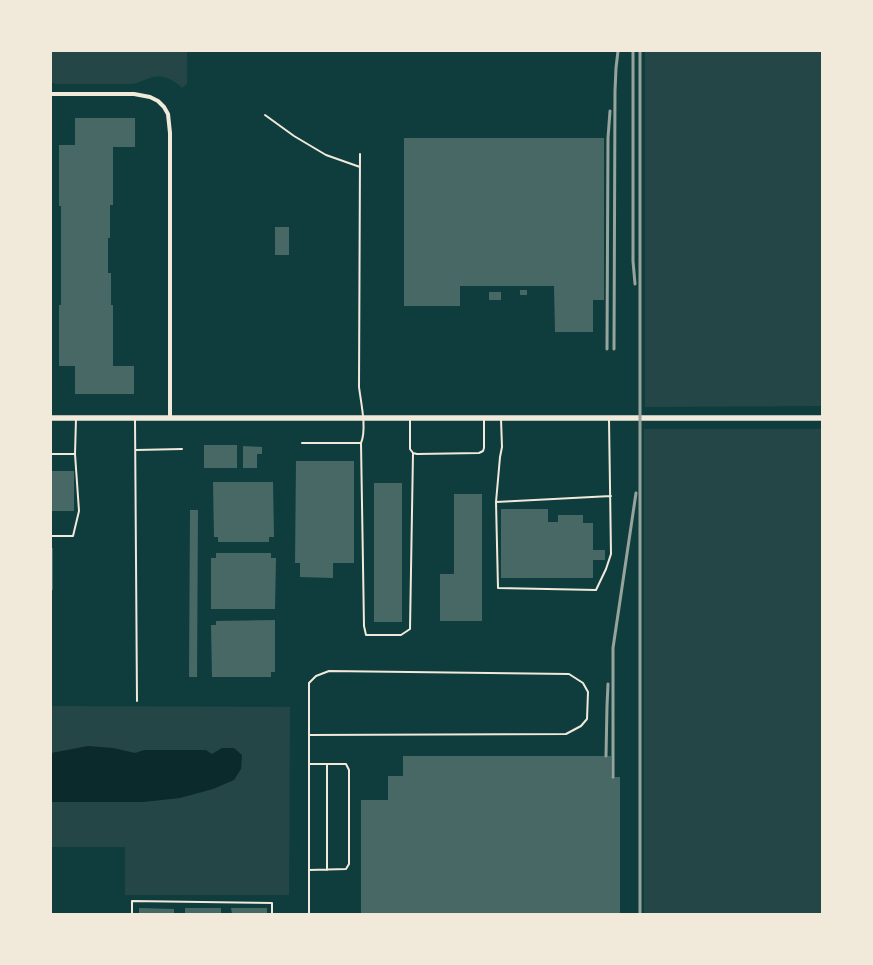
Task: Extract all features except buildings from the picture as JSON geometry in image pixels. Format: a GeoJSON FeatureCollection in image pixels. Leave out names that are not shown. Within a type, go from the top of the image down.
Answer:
{"type":"FeatureCollection","features":[{"type":"Feature","properties":{"kind":"street"},"geometry":{"type":"LineString","coordinates":[[51,94],[134,94],[150,96],[164,107],[168,114],[170,133],[170,418]]}},
{"type":"Feature","properties":{"kind":"street"},"geometry":{"type":"LineString","coordinates":[[51,418],[822,418]]}},
{"type":"Feature","properties":{"kind":"lane"},"geometry":{"type":"LineString","coordinates":[[265,114],[294,136],[326,155],[360,167]]}},
{"type":"Feature","properties":{"kind":"lane"},"geometry":{"type":"LineString","coordinates":[[360,154],[359,388],[363,418],[363,438],[361,443],[364,626],[366,635],[401,635],[410,629],[412,453],[410,448],[410,418]]}},
{"type":"Feature","properties":{"kind":"lane"},"geometry":{"type":"LineString","coordinates":[[412,453],[479,453],[483,451],[484,417]]}},
{"type":"Feature","properties":{"kind":"lane"},"geometry":{"type":"LineString","coordinates":[[501,417],[502,447],[496,502],[498,588],[596,590],[611,554],[609,418]]}},
{"type":"Feature","properties":{"kind":"lane"},"geometry":{"type":"LineString","coordinates":[[51,536],[73,536],[79,511],[76,418]]}},
{"type":"Feature","properties":{"kind":"lane"},"geometry":{"type":"LineString","coordinates":[[135,418],[137,701]]}},
{"type":"Feature","properties":{"kind":"lane"},"geometry":{"type":"LineString","coordinates":[[302,444],[361,443]]}},
{"type":"Feature","properties":{"kind":"lane"},"geometry":{"type":"LineString","coordinates":[[136,450],[182,449]]}},
{"type":"Feature","properties":{"kind":"lane"},"geometry":{"type":"LineString","coordinates":[[51,454],[76,454]]}},
{"type":"Feature","properties":{"kind":"lane"},"geometry":{"type":"LineString","coordinates":[[496,502],[611,496]]}},
{"type":"Feature","properties":{"kind":"lane"},"geometry":{"type":"LineString","coordinates":[[309,914],[309,683],[316,676],[329,671],[569,674],[583,683],[588,692],[587,719],[581,726],[566,734],[310,735]]}},
{"type":"Feature","properties":{"kind":"lane"},"geometry":{"type":"LineString","coordinates":[[309,870],[346,869],[349,864],[349,770],[346,764],[310,764]]}},
{"type":"Feature","properties":{"kind":"lane"},"geometry":{"type":"LineString","coordinates":[[327,764],[328,870]]}},
{"type":"Feature","properties":{"kind":"lane"},"geometry":{"type":"LineString","coordinates":[[132,914],[132,901],[272,903],[272,914]]}},
{"type":"Feature","properties":{"kind":"shaded area"},"geometry":{"type":"Polygon","coordinates":[[[51,51],[187,51],[187,84],[182,88],[167,78],[154,77],[132,84],[56,84],[51,82],[51,51]]]}},
{"type":"Feature","properties":{"kind":"shaded area"},"geometry":{"type":"Polygon","coordinates":[[[645,51],[822,51],[822,406],[645,407],[645,51]]]}},
{"type":"Feature","properties":{"kind":"shaded area"},"geometry":{"type":"Polygon","coordinates":[[[644,429],[822,429],[822,914],[644,914],[644,429]]]}},
{"type":"Feature","properties":{"kind":"shaded area"},"geometry":{"type":"Polygon","coordinates":[[[51,706],[290,707],[289,895],[125,895],[125,847],[51,847],[51,706]]]}},
{"type":"Feature","properties":{"kind":"shaded area"},"geometry":{"type":"Polygon","coordinates":[[[88,746],[113,748],[135,753],[144,750],[206,750],[212,754],[222,748],[234,748],[242,755],[241,769],[234,780],[213,789],[180,798],[143,802],[51,802],[51,753],[88,746]]]}},
{"type":"Feature","properties":{"kind":"railway"},"geometry":{"type":"LineString","coordinates":[[614,349],[615,91],[618,51]]}},
{"type":"Feature","properties":{"kind":"railway"},"geometry":{"type":"LineString","coordinates":[[633,51],[633,261],[635,284]]}},
{"type":"Feature","properties":{"kind":"railway"},"geometry":{"type":"LineString","coordinates":[[640,51],[640,914]]}},
{"type":"Feature","properties":{"kind":"railway"},"geometry":{"type":"LineString","coordinates":[[607,349],[608,138],[610,111]]}},
{"type":"Feature","properties":{"kind":"railway"},"geometry":{"type":"LineString","coordinates":[[613,777],[613,648],[636,493]]}},
{"type":"Feature","properties":{"kind":"railway"},"geometry":{"type":"LineString","coordinates":[[606,756],[608,684]]}}]}
